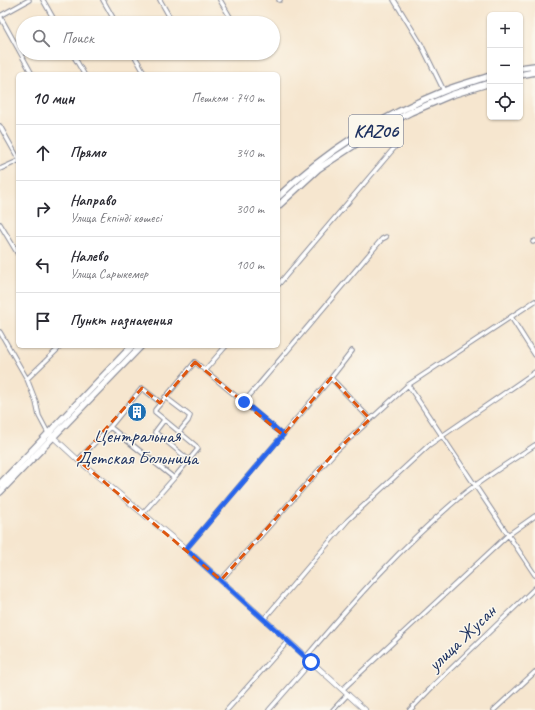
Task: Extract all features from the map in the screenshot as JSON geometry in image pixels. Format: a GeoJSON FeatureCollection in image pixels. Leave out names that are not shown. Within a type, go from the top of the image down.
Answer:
{"type":"FeatureCollection","features":[{"type":"Feature","properties":{"kind":"highway"},"geometry":{"type":"LineString","coordinates":[[523,68],[535,66]]}},
{"type":"Feature","properties":{"kind":"highway"},"geometry":{"type":"LineString","coordinates":[[523,74],[535,72]]}},
{"type":"Feature","properties":{"kind":"highway","name":"KАZ06"},"geometry":{"type":"LineString","coordinates":[[280,195],[322,158],[378,122],[444,91],[487,77]]}},
{"type":"Feature","properties":{"kind":"highway","name":"KАZ06"},"geometry":{"type":"LineString","coordinates":[[280,204],[318,169],[382,127],[411,112],[452,95],[487,84]]}},
{"type":"Feature","properties":{"kind":"highway"},"geometry":{"type":"LineString","coordinates":[[0,492],[130,348]]}},
{"type":"Feature","properties":{"kind":"highway"},"geometry":{"type":"LineString","coordinates":[[0,484],[43,439],[50,435],[139,348]]}},
{"type":"Feature","properties":{"kind":"main road"},"geometry":{"type":"LineString","coordinates":[[50,435],[186,549],[365,710]]}},
{"type":"Feature","properties":{"kind":"street"},"geometry":{"type":"LineString","coordinates":[[16,45],[0,16],[29,0]]}},
{"type":"Feature","properties":{"kind":"street"},"geometry":{"type":"LineString","coordinates":[[43,0],[52,16]]}},
{"type":"Feature","properties":{"kind":"street"},"geometry":{"type":"LineString","coordinates":[[103,0],[112,16]]}},
{"type":"Feature","properties":{"kind":"street"},"geometry":{"type":"LineString","coordinates":[[160,0],[169,16]]}},
{"type":"Feature","properties":{"kind":"street"},"geometry":{"type":"LineString","coordinates":[[220,0],[229,16]]}},
{"type":"Feature","properties":{"kind":"street"},"geometry":{"type":"LineString","coordinates":[[394,0],[421,44],[444,91]]}},
{"type":"Feature","properties":{"kind":"street"},"geometry":{"type":"LineString","coordinates":[[24,60],[31,72]]}},
{"type":"Feature","properties":{"kind":"street"},"geometry":{"type":"LineString","coordinates":[[76,60],[83,72]]}},
{"type":"Feature","properties":{"kind":"street"},"geometry":{"type":"LineString","coordinates":[[137,60],[144,72]]}},
{"type":"Feature","properties":{"kind":"street"},"geometry":{"type":"LineString","coordinates":[[0,126],[16,155]]}},
{"type":"Feature","properties":{"kind":"street"},"geometry":{"type":"LineString","coordinates":[[280,283],[395,147],[382,127]]}},
{"type":"Feature","properties":{"kind":"street"},"geometry":{"type":"LineString","coordinates":[[0,169],[16,160]]}},
{"type":"Feature","properties":{"kind":"street"},"geometry":{"type":"LineString","coordinates":[[0,224],[16,251]]}},
{"type":"Feature","properties":{"kind":"street"},"geometry":{"type":"LineString","coordinates":[[244,402],[382,239],[386,237]]}},
{"type":"Feature","properties":{"kind":"street"},"geometry":{"type":"LineString","coordinates":[[221,580],[335,452],[408,385],[535,301]]}},
{"type":"Feature","properties":{"kind":"street"},"geometry":{"type":"LineString","coordinates":[[512,317],[535,355]]}},
{"type":"Feature","properties":{"kind":"street"},"geometry":{"type":"LineString","coordinates":[[0,332],[27,379],[36,402],[39,416],[50,435]]}},
{"type":"Feature","properties":{"kind":"street"},"geometry":{"type":"LineString","coordinates":[[27,379],[58,348]]}},
{"type":"Feature","properties":{"kind":"street"},"geometry":{"type":"LineString","coordinates":[[205,370],[224,348]]}},
{"type":"Feature","properties":{"kind":"street"},"geometry":{"type":"LineString","coordinates":[[186,549],[331,378],[352,351]]}},
{"type":"Feature","properties":{"kind":"street"},"geometry":{"type":"LineString","coordinates":[[143,513],[198,449],[155,412],[155,410],[195,362],[283,435]]}},
{"type":"Feature","properties":{"kind":"street"},"geometry":{"type":"LineString","coordinates":[[264,619],[348,520],[429,445],[535,372]]}},
{"type":"Feature","properties":{"kind":"street"},"geometry":{"type":"LineString","coordinates":[[331,378],[370,419]]}},
{"type":"Feature","properties":{"kind":"street"},"geometry":{"type":"LineString","coordinates":[[408,385],[535,575]]}},
{"type":"Feature","properties":{"kind":"street"},"geometry":{"type":"LineString","coordinates":[[78,460],[110,427],[142,388],[161,403]]}},
{"type":"Feature","properties":{"kind":"street"},"geometry":{"type":"LineString","coordinates":[[165,398],[190,416],[179,432]]}},
{"type":"Feature","properties":{"kind":"street"},"geometry":{"type":"LineString","coordinates":[[164,420],[155,432],[189,460]]}},
{"type":"Feature","properties":{"kind":"street"},"geometry":{"type":"LineString","coordinates":[[110,427],[174,478]]}},
{"type":"Feature","properties":{"kind":"street"},"geometry":{"type":"LineString","coordinates":[[306,657],[366,586],[414,538],[460,496],[535,445]]}},
{"type":"Feature","properties":{"kind":"street"},"geometry":{"type":"LineString","coordinates":[[343,689],[508,535],[535,516]]}},
{"type":"Feature","properties":{"kind":"street","name":"улица Жусан"},"geometry":{"type":"LineString","coordinates":[[410,710],[535,588]]}},
{"type":"Feature","properties":{"kind":"street"},"geometry":{"type":"LineString","coordinates":[[227,710],[288,641]]}},
{"type":"Feature","properties":{"kind":"street"},"geometry":{"type":"LineString","coordinates":[[269,710],[311,662]]}},
{"type":"Feature","properties":{"kind":"street"},"geometry":{"type":"LineString","coordinates":[[494,710],[535,672]]}},
{"type":"Feature","properties":{"kind":"street"},"geometry":{"type":"LineString","coordinates":[[333,710],[348,694]]}},
{"type":"Feature","properties":{"kind":"highlighted area"},"geometry":{"type":"Polygon","coordinates":[[[195,362],[283,435],[331,378],[370,419],[335,452],[221,580],[78,460],[142,388],[160,403],[195,362]]]}},
{"type":"Feature","properties":{"kind":"place","name":"Центральная Детская Больница"},"geometry":{"type":"Point","coordinates":[137,412]}},
{"type":"Feature","properties":{"kind":"route"},"geometry":{"type":"LineString","coordinates":[[244,402],[283,435],[186,549],[311,662]]}}]}
